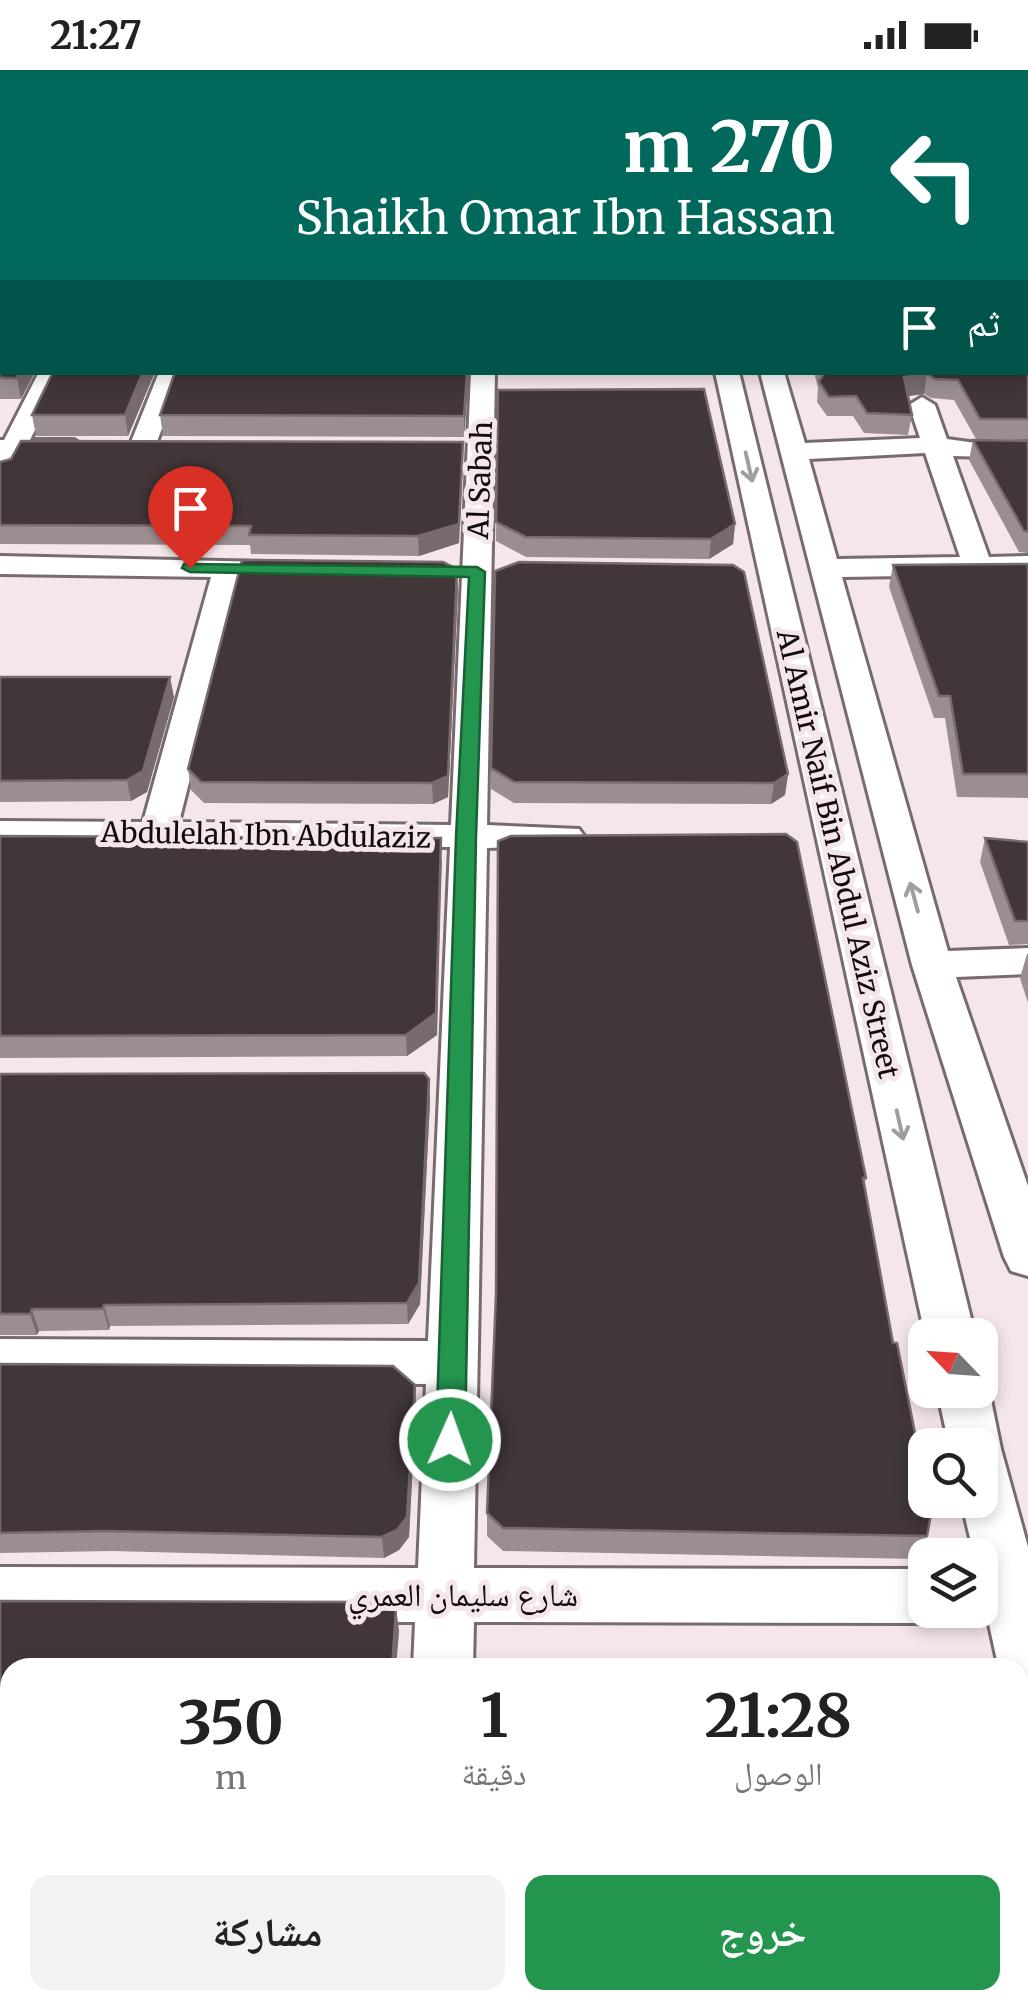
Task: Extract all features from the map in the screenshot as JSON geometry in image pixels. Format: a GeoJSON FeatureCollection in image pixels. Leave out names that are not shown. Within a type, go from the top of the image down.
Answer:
{"type":"FeatureCollection","features":[{"type":"Feature","properties":{"kind":"street"},"geometry":{"type":"LineString","coordinates":[[0,474],[7,448],[50,375]]}},
{"type":"Feature","properties":{"kind":"street"},"geometry":{"type":"LineString","coordinates":[[7,448],[134,448],[170,375]]}},
{"type":"Feature","properties":{"kind":"street","name":"Al Sabah"},"geometry":{"type":"LineString","coordinates":[[442,1658],[454,1364],[441,1076],[466,837],[472,449],[483,375]]}},
{"type":"Feature","properties":{"kind":"street","name":"Al Amir Naif Bin Abdul Aziz Street"},"geometry":{"type":"LineString","coordinates":[[728,375],[946,1318]]}},
{"type":"Feature","properties":{"kind":"street","name":"Al Amir Naif Bin Abdul Aziz Street"},"geometry":{"type":"LineString","coordinates":[[773,375],[932,964],[1028,1257]]}},
{"type":"Feature","properties":{"kind":"street"},"geometry":{"type":"LineString","coordinates":[[922,405],[977,564]]}},
{"type":"Feature","properties":{"kind":"street"},"geometry":{"type":"LineString","coordinates":[[976,451],[1028,434]]}},
{"type":"Feature","properties":{"kind":"street"},"geometry":{"type":"LineString","coordinates":[[794,452],[934,445],[976,451],[1028,450]]}},
{"type":"Feature","properties":{"kind":"street"},"geometry":{"type":"LineString","coordinates":[[0,565],[324,570]]}},
{"type":"Feature","properties":{"kind":"street"},"geometry":{"type":"LineString","coordinates":[[826,568],[1028,565]]}},
{"type":"Feature","properties":{"kind":"street"},"geometry":{"type":"LineString","coordinates":[[158,833],[228,568]]}},
{"type":"Feature","properties":{"kind":"street"},"geometry":{"type":"LineString","coordinates":[[734,572],[774,572]]}},
{"type":"Feature","properties":{"kind":"street","name":"Abdulelah Ibn Abdulaziz"},"geometry":{"type":"LineString","coordinates":[[0,832],[601,837]]}},
{"type":"Feature","properties":{"kind":"street"},"geometry":{"type":"LineString","coordinates":[[793,837],[832,836]]}},
{"type":"Feature","properties":{"kind":"street"},"geometry":{"type":"LineString","coordinates":[[932,964],[1028,961]]}},
{"type":"Feature","properties":{"kind":"street"},"geometry":{"type":"LineString","coordinates":[[0,1360],[454,1364]]}},
{"type":"Feature","properties":{"kind":"street","name":"شارع سليمان العمري"},"geometry":{"type":"LineString","coordinates":[[0,1594],[908,1596]]}},
{"type":"Feature","properties":{"kind":"street"},"geometry":{"type":"LineString","coordinates":[[998,1600],[1025,1658]]}},
{"type":"Feature","properties":{"kind":"building"},"geometry":{"type":"Polygon","coordinates":[[[52,375],[142,375],[125,415],[32,415],[52,375]]]}},
{"type":"Feature","properties":{"kind":"building"},"geometry":{"type":"Polygon","coordinates":[[[174,375],[467,375],[464,416],[160,415],[174,375]]]}},
{"type":"Feature","properties":{"kind":"building"},"geometry":{"type":"Polygon","coordinates":[[[823,375],[919,375],[904,377],[912,415],[867,413],[856,396],[829,397],[819,382],[823,375]]]}},
{"type":"Feature","properties":{"kind":"building"},"geometry":{"type":"Polygon","coordinates":[[[929,375],[1028,375],[1028,419],[980,419],[958,380],[929,375]]]}},
{"type":"Feature","properties":{"kind":"building"},"geometry":{"type":"Polygon","coordinates":[[[704,389],[735,524],[711,539],[526,537],[496,522],[498,390],[704,389]]]}},
{"type":"Feature","properties":{"kind":"building"},"geometry":{"type":"Polygon","coordinates":[[[973,440],[1028,441],[1028,532],[1024,531],[973,440]]]}},
{"type":"Feature","properties":{"kind":"building"},"geometry":{"type":"Polygon","coordinates":[[[21,441],[463,442],[459,524],[418,536],[249,535],[251,526],[0,525],[0,462],[11,459],[21,441]]]}},
{"type":"Feature","properties":{"kind":"building"},"geometry":{"type":"Polygon","coordinates":[[[242,560],[443,562],[457,569],[448,776],[432,783],[201,782],[188,769],[242,560]]]}},
{"type":"Feature","properties":{"kind":"building"},"geometry":{"type":"Polygon","coordinates":[[[519,562],[733,565],[744,572],[788,774],[774,783],[514,782],[491,768],[495,571],[519,562]]]}},
{"type":"Feature","properties":{"kind":"building"},"geometry":{"type":"Polygon","coordinates":[[[1028,564],[1028,774],[963,774],[950,696],[939,696],[893,565],[1028,564]]]}},
{"type":"Feature","properties":{"kind":"building"},"geometry":{"type":"Polygon","coordinates":[[[0,677],[170,677],[143,771],[127,780],[0,781],[0,677]]]}},
{"type":"Feature","properties":{"kind":"building"},"geometry":{"type":"Polygon","coordinates":[[[786,834],[797,842],[866,1178],[893,1343],[897,1343],[914,1428],[908,1428],[908,1518],[930,1518],[927,1536],[503,1528],[487,1513],[496,1294],[498,841],[511,836],[786,834]]]}},
{"type":"Feature","properties":{"kind":"building"},"geometry":{"type":"Polygon","coordinates":[[[0,836],[441,838],[436,1013],[406,1035],[0,1036],[0,836]]]}},
{"type":"Feature","properties":{"kind":"building"},"geometry":{"type":"Polygon","coordinates":[[[985,838],[1028,842],[1028,921],[1015,921],[985,838]]]}},
{"type":"Feature","properties":{"kind":"building"},"geometry":{"type":"Polygon","coordinates":[[[424,1073],[429,1079],[419,1283],[407,1303],[104,1305],[103,1309],[32,1309],[30,1314],[0,1314],[0,1074],[424,1073]]]}},
{"type":"Feature","properties":{"kind":"building"},"geometry":{"type":"Polygon","coordinates":[[[0,1364],[393,1366],[415,1385],[407,1517],[397,1530],[382,1537],[105,1531],[0,1533],[0,1364]]]}},
{"type":"Feature","properties":{"kind":"building"},"geometry":{"type":"Polygon","coordinates":[[[0,1601],[388,1602],[396,1608],[393,1658],[0,1658],[0,1601]]]}},
{"type":"Feature","properties":{"kind":"route"},"geometry":{"type":"LineString","coordinates":[[190,568],[477,572],[450,1440]]}}]}
